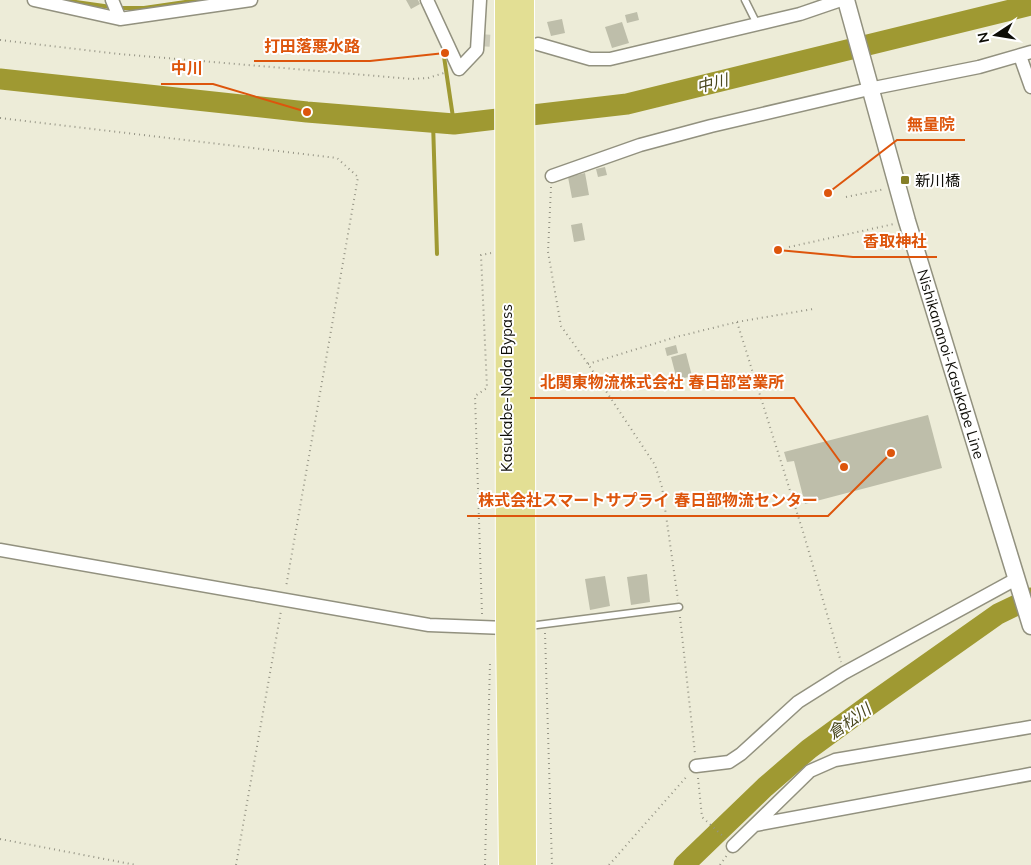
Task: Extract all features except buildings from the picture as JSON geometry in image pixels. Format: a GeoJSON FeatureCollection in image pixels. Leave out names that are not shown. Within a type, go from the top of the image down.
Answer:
{"type":"FeatureCollection","features":[{"type":"Feature","properties":{"kind":"highway","name":"Kasukabe-Noda Bypass"},"geometry":{"type":"LineString","coordinates":[[505,0],[515,62],[516,175],[516,627],[509,865]]}},
{"type":"Feature","properties":{"kind":"highway","name":"Kasukabe-Noda Bypass"},"geometry":{"type":"LineString","coordinates":[[515,62],[524,0]]}},
{"type":"Feature","properties":{"kind":"highway","name":"Kasukabe-Noda Bypass"},"geometry":{"type":"LineString","coordinates":[[516,627],[526,865]]}},
{"type":"Feature","properties":{"kind":"main road"},"geometry":{"type":"LineString","coordinates":[[845,2],[868,82]]}},
{"type":"Feature","properties":{"kind":"main road","name":"Nishikananoi-Kasukabe Line"},"geometry":{"type":"LineString","coordinates":[[868,82],[907,221],[1031,625]]}},
{"type":"Feature","properties":{"kind":"street"},"geometry":{"type":"LineString","coordinates":[[34,0],[120,19],[250,0]]}},
{"type":"Feature","properties":{"kind":"street"},"geometry":{"type":"LineString","coordinates":[[112,0],[120,19]]}},
{"type":"Feature","properties":{"kind":"street"},"geometry":{"type":"LineString","coordinates":[[427,0],[459,69],[477,50],[480,0]]}},
{"type":"Feature","properties":{"kind":"street"},"geometry":{"type":"LineString","coordinates":[[538,44],[590,59],[610,59],[845,2]]}},
{"type":"Feature","properties":{"kind":"street"},"geometry":{"type":"LineString","coordinates":[[552,176],[640,145],[868,82],[979,67],[1025,54],[1031,86]]}},
{"type":"Feature","properties":{"kind":"street"},"geometry":{"type":"LineString","coordinates":[[0,550],[283,601],[429,625],[482,628],[516,627]]}},
{"type":"Feature","properties":{"kind":"street"},"geometry":{"type":"LineString","coordinates":[[696,766],[729,762],[741,754],[798,702],[844,674],[1018,586]]}},
{"type":"Feature","properties":{"kind":"street"},"geometry":{"type":"LineString","coordinates":[[733,846],[810,771],[836,760],[1031,727]]}},
{"type":"Feature","properties":{"kind":"street"},"geometry":{"type":"LineString","coordinates":[[755,825],[1031,774]]}},
{"type":"Feature","properties":{"kind":"lane"},"geometry":{"type":"LineString","coordinates":[[745,0],[757,24]]}},
{"type":"Feature","properties":{"kind":"lane"},"geometry":{"type":"LineString","coordinates":[[516,627],[679,607]]}},
{"type":"Feature","properties":{"kind":"path"},"geometry":{"type":"LineString","coordinates":[[0,40],[119,54],[412,78],[428,78],[459,69]]}},
{"type":"Feature","properties":{"kind":"path"},"geometry":{"type":"LineString","coordinates":[[0,118],[337,158],[358,177],[236,865]]}},
{"type":"Feature","properties":{"kind":"path"},"geometry":{"type":"LineString","coordinates":[[552,176],[548,252],[561,326],[655,465],[662,488],[679,607],[702,817],[733,846]]}},
{"type":"Feature","properties":{"kind":"path"},"geometry":{"type":"LineString","coordinates":[[846,197],[897,187]]}},
{"type":"Feature","properties":{"kind":"path"},"geometry":{"type":"LineString","coordinates":[[789,247],[907,221]]}},
{"type":"Feature","properties":{"kind":"path"},"geometry":{"type":"LineString","coordinates":[[482,628],[475,396],[486,388],[481,255],[491,253]]}},
{"type":"Feature","properties":{"kind":"path"},"geometry":{"type":"LineString","coordinates":[[588,364],[676,337],[737,322],[813,309]]}},
{"type":"Feature","properties":{"kind":"path"},"geometry":{"type":"LineString","coordinates":[[737,322],[804,535],[844,674]]}},
{"type":"Feature","properties":{"kind":"path"},"geometry":{"type":"LineString","coordinates":[[545,623],[552,865]]}},
{"type":"Feature","properties":{"kind":"path"},"geometry":{"type":"LineString","coordinates":[[485,865],[490,656]]}},
{"type":"Feature","properties":{"kind":"path"},"geometry":{"type":"LineString","coordinates":[[609,865],[696,766]]}},
{"type":"Feature","properties":{"kind":"path"},"geometry":{"type":"LineString","coordinates":[[0,839],[136,865]]}},
{"type":"Feature","properties":{"kind":"waterway"},"geometry":{"type":"LineString","coordinates":[[62,0],[111,7]]}},
{"type":"Feature","properties":{"kind":"waterway"},"geometry":{"type":"LineString","coordinates":[[118,8],[144,8],[199,0]]}},
{"type":"Feature","properties":{"kind":"waterway","name":"中川"},"geometry":{"type":"LineString","coordinates":[[0,79],[307,112],[454,124],[627,104],[1031,5]]}},
{"type":"Feature","properties":{"kind":"waterway"},"geometry":{"type":"LineString","coordinates":[[443,50],[454,124]]}},
{"type":"Feature","properties":{"kind":"waterway"},"geometry":{"type":"LineString","coordinates":[[433,122],[437,254]]}},
{"type":"Feature","properties":{"kind":"waterway","name":"倉松川"},"geometry":{"type":"LineString","coordinates":[[684,865],[765,787],[809,749],[998,614],[1031,598]]}},
{"type":"Feature","properties":{"kind":"tunnel"},"geometry":{"type":"LineString","coordinates":[[478,40],[511,42]]}},
{"type":"Feature","properties":{"kind":"place","name":"打田落悪水路"},"geometry":{"type":"Point","coordinates":[445,53]}},
{"type":"Feature","properties":{"kind":"place","name":"中川"},"geometry":{"type":"Point","coordinates":[307,112]}},
{"type":"Feature","properties":{"kind":"place","name":"新川橋"},"geometry":{"type":"Point","coordinates":[905,180]}},
{"type":"Feature","properties":{"kind":"place","name":"無量院"},"geometry":{"type":"Point","coordinates":[828,193]}},
{"type":"Feature","properties":{"kind":"place","name":"香取神社"},"geometry":{"type":"Point","coordinates":[778,250]}},
{"type":"Feature","properties":{"kind":"place","name":"株式会社スマートサプライ 春日部物流センター"},"geometry":{"type":"Point","coordinates":[891,453]}},
{"type":"Feature","properties":{"kind":"place","name":"北関東物流株式会社 春日部営業所"},"geometry":{"type":"Point","coordinates":[844,467]}}]}
